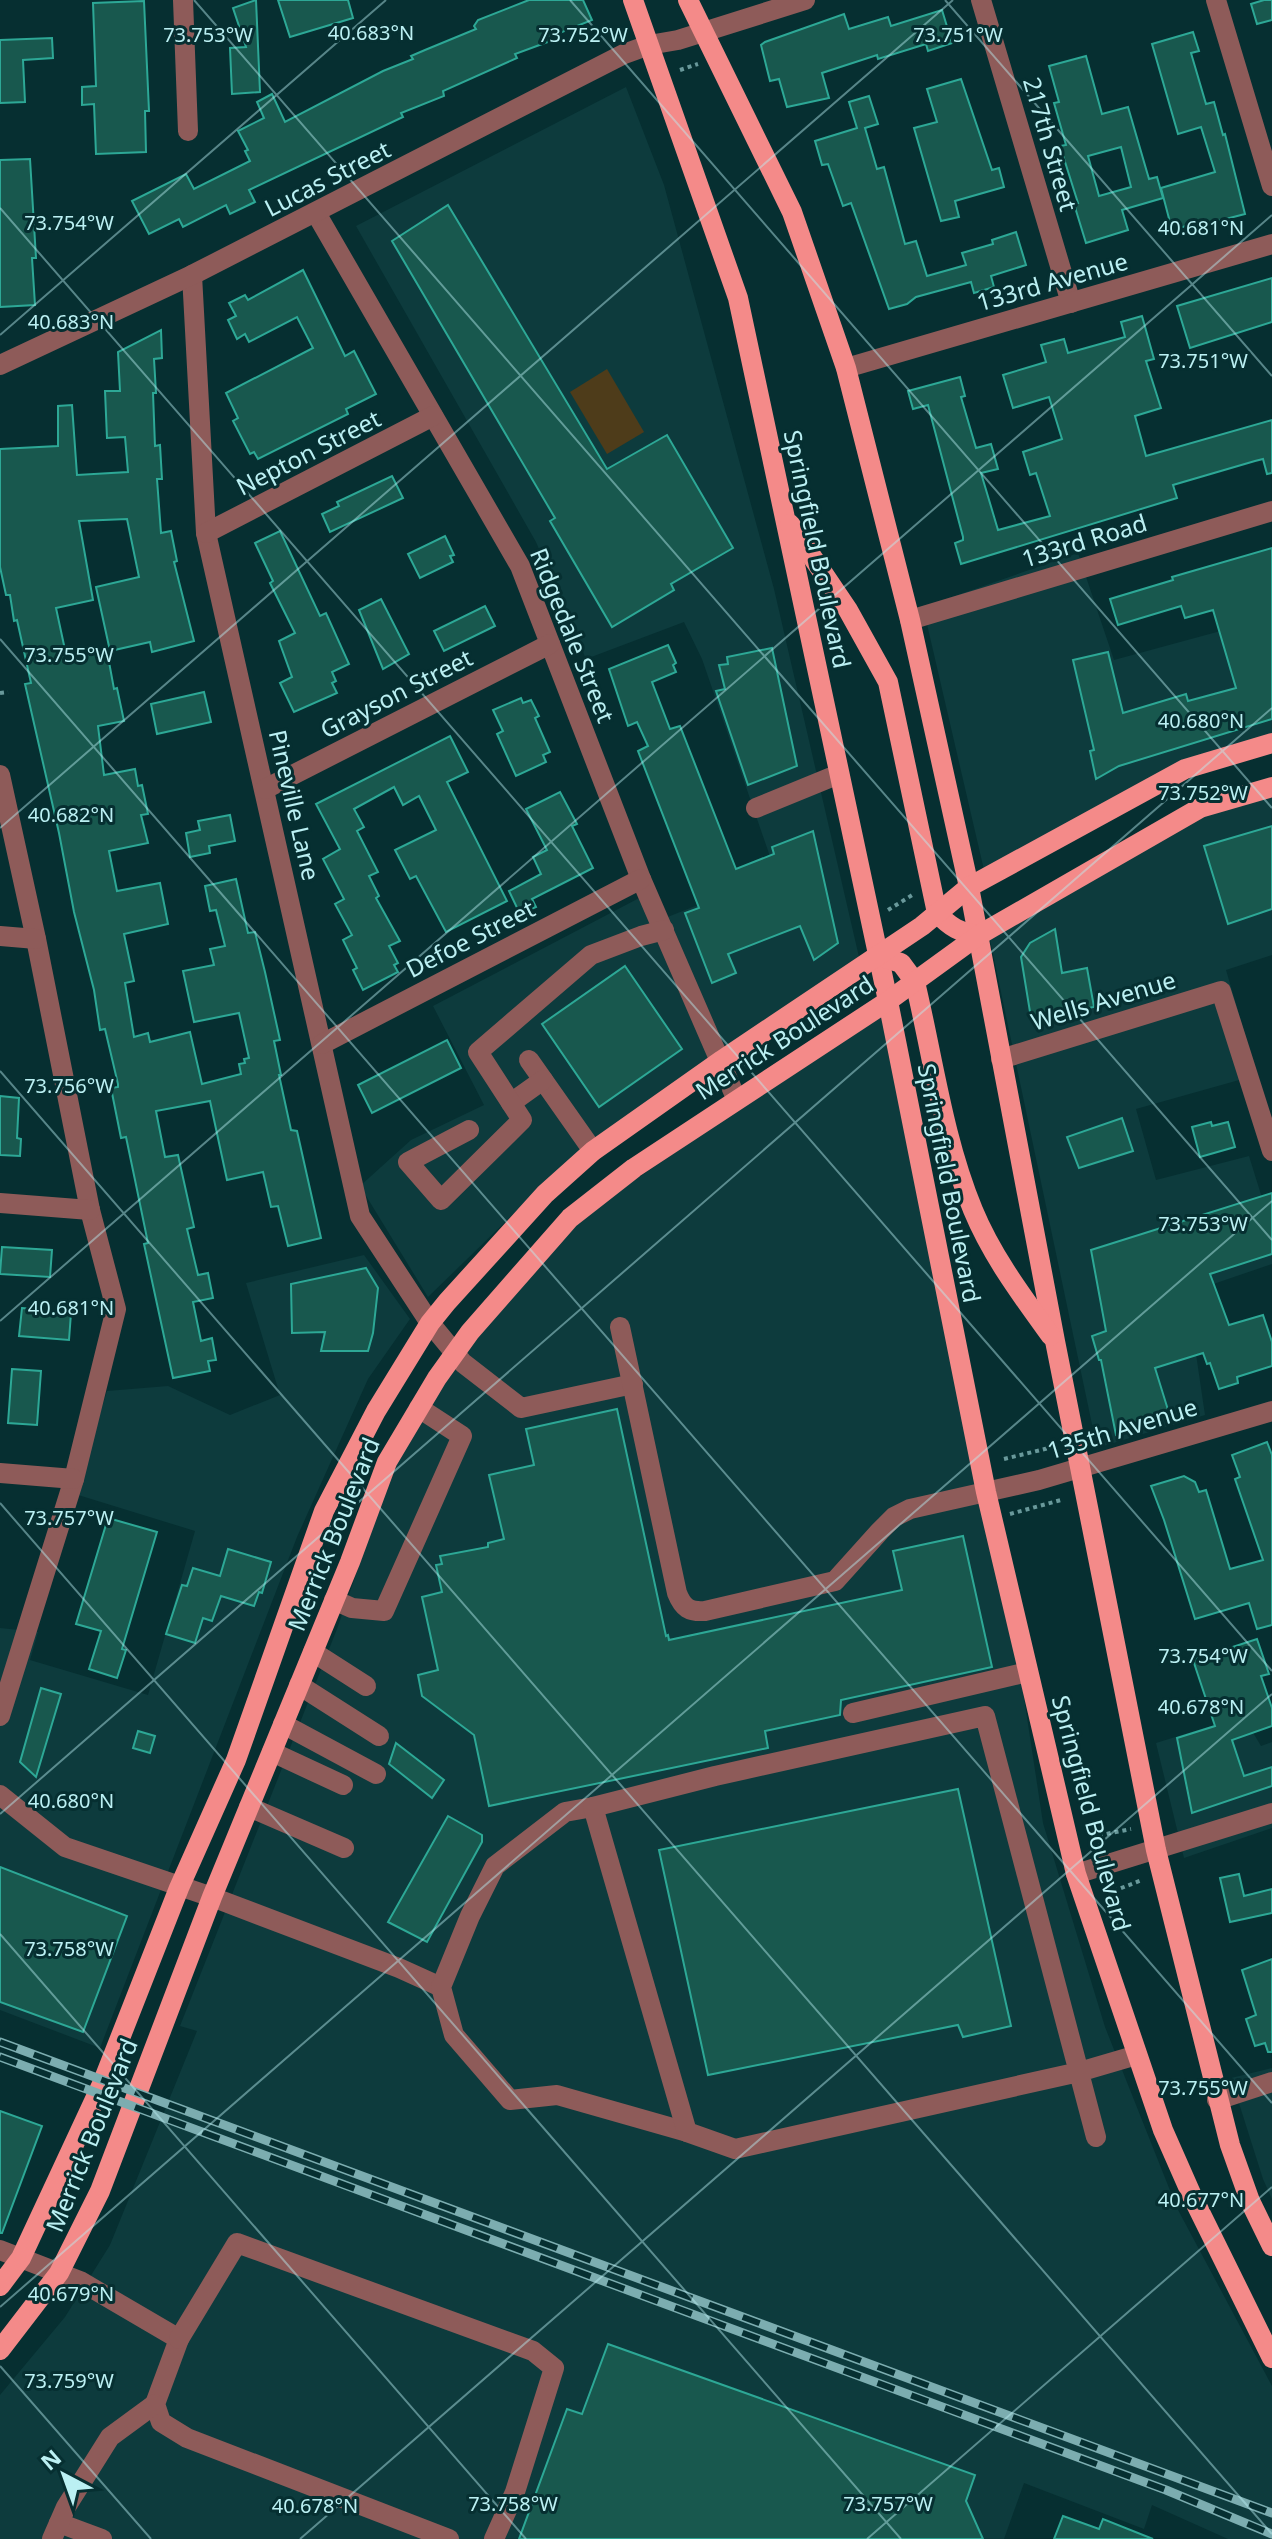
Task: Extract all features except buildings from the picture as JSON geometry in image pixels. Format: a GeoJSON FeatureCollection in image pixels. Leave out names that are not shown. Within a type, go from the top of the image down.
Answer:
{"type":"FeatureCollection","features":[{"type":"Feature","properties":{"kind":"main road","name":"Springfield Boulevard"},"geometry":{"type":"LineString","coordinates":[[633,0],[738,298],[888,1001],[986,1492],[1076,1874],[1163,2130],[1272,2357]]}},
{"type":"Feature","properties":{"kind":"main road"},"geometry":{"type":"LineString","coordinates":[[688,0],[792,212],[846,368],[910,620],[969,887],[1079,1468],[1156,1850],[1230,2145],[1250,2201],[1272,2246]]}},
{"type":"Feature","properties":{"kind":"main road"},"geometry":{"type":"LineString","coordinates":[[784,514],[848,610],[888,682],[937,913],[949,926],[963,933],[979,935]]}},
{"type":"Feature","properties":{"kind":"main road","name":"Merrick Boulevard"},"geometry":{"type":"LineString","coordinates":[[0,2286],[21,2258],[102,2084],[179,1888],[236,1760],[324,1511],[376,1411],[430,1323],[545,1194],[593,1151],[878,956],[969,887],[1185,769],[1272,743]]}},
{"type":"Feature","properties":{"kind":"main road","name":"Merrick Boulevard"},"geometry":{"type":"LineString","coordinates":[[0,2350],[59,2273],[100,2191],[212,1897],[387,1462],[455,1353],[570,1218],[634,1168],[736,1098],[888,1001],[979,935],[1200,808],[1272,787]]}},
{"type":"Feature","properties":{"kind":"main road"},"geometry":{"type":"LineString","coordinates":[[878,956],[901,963],[915,982],[954,1150],[973,1210],[1004,1271],[1055,1341]]}},
{"type":"Feature","properties":{"kind":"street"},"geometry":{"type":"LineString","coordinates":[[183,0],[188,131]]}},
{"type":"Feature","properties":{"kind":"street","name":"Lucas Street"},"geometry":{"type":"LineString","coordinates":[[0,365],[192,275],[624,54],[805,0]]}},
{"type":"Feature","properties":{"kind":"street","name":"217th Street"},"geometry":{"type":"LineString","coordinates":[[981,0],[1071,303]]}},
{"type":"Feature","properties":{"kind":"street"},"geometry":{"type":"LineString","coordinates":[[1216,0],[1272,186]]}},
{"type":"Feature","properties":{"kind":"street","name":"Ridgedale Street"},"geometry":{"type":"LineString","coordinates":[[316,213],[520,566],[641,879],[736,1098]]}},
{"type":"Feature","properties":{"kind":"street","name":"133rd Avenue"},"geometry":{"type":"LineString","coordinates":[[846,368],[1272,244]]}},
{"type":"Feature","properties":{"kind":"street","name":"Pineville Lane"},"geometry":{"type":"LineString","coordinates":[[192,275],[206,533],[360,1216],[430,1323],[463,1363],[521,1408],[633,1384]]}},
{"type":"Feature","properties":{"kind":"street","name":"Nepton Street"},"geometry":{"type":"LineString","coordinates":[[206,533],[433,416]]}},
{"type":"Feature","properties":{"kind":"street","name":"133rd Road"},"geometry":{"type":"LineString","coordinates":[[910,620],[1272,511]]}},
{"type":"Feature","properties":{"kind":"street","name":"Grayson Street"},"geometry":{"type":"LineString","coordinates":[[265,789],[550,644]]}},
{"type":"Feature","properties":{"kind":"street"},"geometry":{"type":"LineString","coordinates":[[756,808],[839,774]]}},
{"type":"Feature","properties":{"kind":"street"},"geometry":{"type":"LineString","coordinates":[[0,775],[90,1210],[116,1309],[74,1479],[0,1716]]}},
{"type":"Feature","properties":{"kind":"street","name":"Defoe Street"},"geometry":{"type":"LineString","coordinates":[[322,1044],[641,879]]}},
{"type":"Feature","properties":{"kind":"street"},"geometry":{"type":"LineString","coordinates":[[469,1130],[408,1162],[441,1200],[522,1120],[478,1052],[591,955],[664,930]]}},
{"type":"Feature","properties":{"kind":"street"},"geometry":{"type":"LineString","coordinates":[[0,936],[36,939]]}},
{"type":"Feature","properties":{"kind":"street","name":"Wells Avenue"},"geometry":{"type":"LineString","coordinates":[[1001,1059],[1221,991],[1271,1151]]}},
{"type":"Feature","properties":{"kind":"street"},"geometry":{"type":"LineString","coordinates":[[529,1060],[593,1151]]}},
{"type":"Feature","properties":{"kind":"street"},"geometry":{"type":"LineString","coordinates":[[511,1103],[543,1080]]}},
{"type":"Feature","properties":{"kind":"street"},"geometry":{"type":"LineString","coordinates":[[0,1203],[90,1210]]}},
{"type":"Feature","properties":{"kind":"street"},"geometry":{"type":"LineString","coordinates":[[620,1327],[633,1384]]}},
{"type":"Feature","properties":{"kind":"street","name":"135th Avenue"},"geometry":{"type":"LineString","coordinates":[[633,1384],[677,1593],[681,1605],[690,1611],[705,1611],[835,1581],[894,1517],[910,1509],[1079,1468],[1272,1411]]}},
{"type":"Feature","properties":{"kind":"street"},"geometry":{"type":"LineString","coordinates":[[334,1600],[352,1608],[384,1611],[456,1451],[462,1436],[419,1408]]}},
{"type":"Feature","properties":{"kind":"street"},"geometry":{"type":"LineString","coordinates":[[0,1473],[74,1479]]}},
{"type":"Feature","properties":{"kind":"street"},"geometry":{"type":"LineString","coordinates":[[313,1652],[366,1686]]}},
{"type":"Feature","properties":{"kind":"street"},"geometry":{"type":"LineString","coordinates":[[853,1713],[1028,1672]]}},
{"type":"Feature","properties":{"kind":"street"},"geometry":{"type":"LineString","coordinates":[[299,1685],[379,1736]]}},
{"type":"Feature","properties":{"kind":"street"},"geometry":{"type":"LineString","coordinates":[[1096,2137],[1079,2072],[985,1716],[565,1812],[495,1866],[470,1916],[441,1987],[454,2035],[510,2100],[557,2095],[735,2149],[1079,2072],[1137,2055]]}},
{"type":"Feature","properties":{"kind":"street"},"geometry":{"type":"LineString","coordinates":[[283,1724],[376,1774]]}},
{"type":"Feature","properties":{"kind":"street"},"geometry":{"type":"LineString","coordinates":[[272,1752],[343,1785]]}},
{"type":"Feature","properties":{"kind":"street"},"geometry":{"type":"LineString","coordinates":[[0,1795],[65,1847],[212,1897],[441,1987]]}},
{"type":"Feature","properties":{"kind":"street"},"geometry":{"type":"LineString","coordinates":[[249,1807],[344,1848]]}},
{"type":"Feature","properties":{"kind":"street"},"geometry":{"type":"LineString","coordinates":[[593,1807],[687,2132]]}},
{"type":"Feature","properties":{"kind":"street"},"geometry":{"type":"LineString","coordinates":[[1076,1874],[1272,1813]]}},
{"type":"Feature","properties":{"kind":"street"},"geometry":{"type":"LineString","coordinates":[[1217,2100],[1272,2082]]}},
{"type":"Feature","properties":{"kind":"street"},"geometry":{"type":"LineString","coordinates":[[102,2539],[56,2531],[110,2437],[155,2404],[179,2339],[237,2243],[533,2351],[554,2368],[515,2492],[494,2539]]}},
{"type":"Feature","properties":{"kind":"street"},"geometry":{"type":"LineString","coordinates":[[0,2250],[80,2281],[179,2339]]}},
{"type":"Feature","properties":{"kind":"street"},"geometry":{"type":"LineString","coordinates":[[155,2404],[161,2422],[187,2438],[449,2539]]}},
{"type":"Feature","properties":{"kind":"path"},"geometry":{"type":"LineString","coordinates":[[674,72],[699,64]]}},
{"type":"Feature","properties":{"kind":"path"},"geometry":{"type":"LineString","coordinates":[[0,693],[8,692]]}},
{"type":"Feature","properties":{"kind":"path"},"geometry":{"type":"LineString","coordinates":[[886,912],[923,888]]}},
{"type":"Feature","properties":{"kind":"path"},"geometry":{"type":"LineString","coordinates":[[1004,1459],[1053,1447]]}},
{"type":"Feature","properties":{"kind":"path"},"geometry":{"type":"LineString","coordinates":[[1008,1515],[1061,1500]]}},
{"type":"Feature","properties":{"kind":"path"},"geometry":{"type":"LineString","coordinates":[[1091,1837],[1131,1829]]}},
{"type":"Feature","properties":{"kind":"path"},"geometry":{"type":"LineString","coordinates":[[1106,1894],[1142,1880]]}},
{"type":"Feature","properties":{"kind":"shaded area"},"geometry":{"type":"Polygon","coordinates":[[[626,87],[664,185],[774,589],[859,957],[535,1193],[428,1297],[360,1186],[411,1140],[484,1105],[433,1006],[643,896],[655,922],[776,874],[702,659],[684,622],[586,659],[536,542],[356,226],[626,87]]]}},
{"type":"Feature","properties":{"kind":"shaded area"},"geometry":{"type":"Polygon","coordinates":[[[607,369],[644,432],[607,454],[570,392],[607,369]]]}},
{"type":"Feature","properties":{"kind":"shaded area"},"geometry":{"type":"Polygon","coordinates":[[[1078,553],[1114,660],[1272,617],[1272,733],[1185,761],[984,870],[923,607],[1078,553]]]}},
{"type":"Feature","properties":{"kind":"shaded area"},"geometry":{"type":"Polygon","coordinates":[[[1272,794],[1272,955],[1226,970],[1257,1075],[1136,1109],[1156,1180],[1249,1156],[1272,1230],[1272,1264],[1187,1293],[1205,1415],[1097,1448],[990,940],[1206,815],[1272,794]]]}},
{"type":"Feature","properties":{"kind":"shaded area"},"geometry":{"type":"Polygon","coordinates":[[[883,1011],[1023,1691],[1043,1823],[1105,2027],[1177,2208],[1272,2386],[1272,2539],[1228,2539],[1152,2505],[1144,2529],[1024,2483],[1004,2539],[0,2539],[0,2395],[65,2317],[110,2245],[197,2031],[180,2026],[337,1629],[394,1465],[448,1375],[487,1322],[582,1216],[883,1011]]]}},
{"type":"Feature","properties":{"kind":"shaded area"},"geometry":{"type":"Polygon","coordinates":[[[364,1255],[410,1319],[368,1379],[297,1537],[100,2048],[0,2010],[0,1628],[38,1632],[30,1660],[148,1695],[195,1531],[75,1494],[107,1391],[168,1386],[230,1415],[280,1395],[246,1283],[364,1255]]]}},
{"type":"Feature","properties":{"kind":"shaded area"},"geometry":{"type":"Polygon","coordinates":[[[1243,1716],[1261,1746],[1272,1742],[1272,1828],[1184,1858],[1156,1743],[1243,1716]]]}},
{"type":"Feature","properties":{"kind":"shaded area"},"geometry":{"type":"Polygon","coordinates":[[[1272,2068],[1272,2199],[1231,2078],[1272,2068]]]}},
{"type":"Feature","properties":{"kind":"railway"},"geometry":{"type":"LineString","coordinates":[[0,2042],[1272,2513]]}},
{"type":"Feature","properties":{"kind":"railway"},"geometry":{"type":"LineString","coordinates":[[0,2057],[1166,2490],[1272,2534]]}}]}
